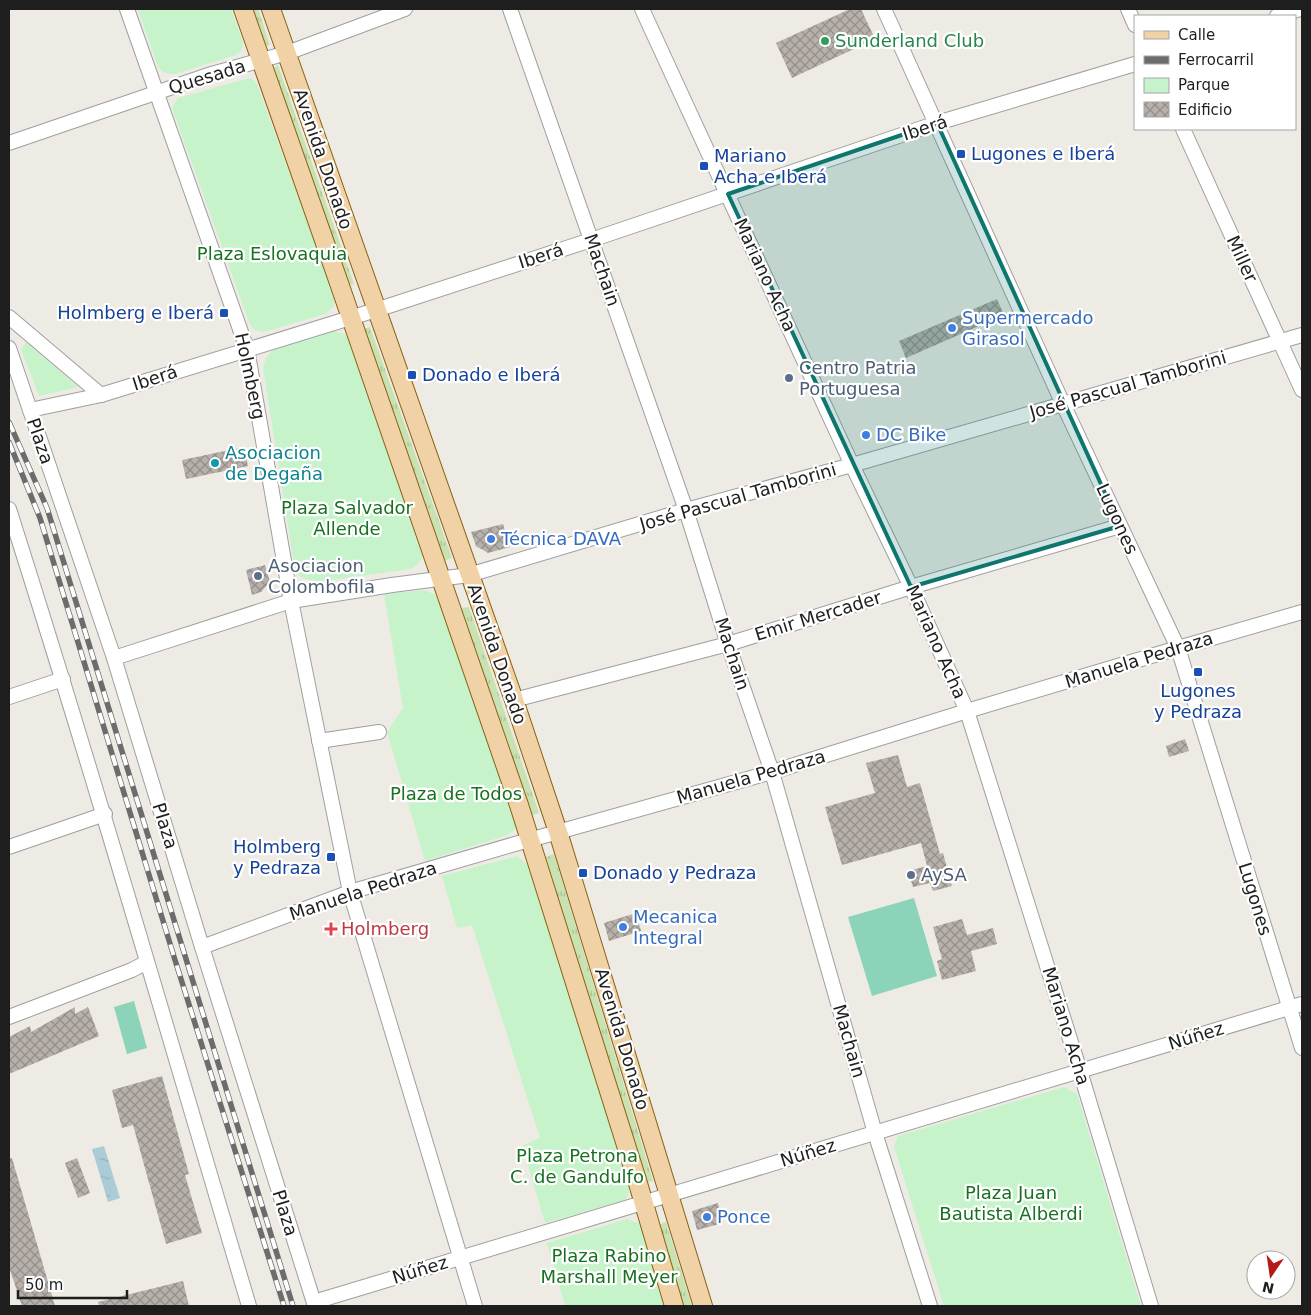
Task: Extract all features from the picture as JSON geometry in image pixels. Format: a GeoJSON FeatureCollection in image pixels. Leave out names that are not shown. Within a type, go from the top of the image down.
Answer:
{"type":"FeatureCollection","features":[{"type":"Feature","properties":{"kind":"main road"},"geometry":{"type":"LineString","coordinates":[[243,9],[442,580],[530,840],[644,1203],[674,1306]]}},
{"type":"Feature","properties":{"kind":"main road","name":"Avenida Donado"},"geometry":{"type":"LineString","coordinates":[[271,9],[514,700],[558,832],[702,1306]]}},
{"type":"Feature","properties":{"kind":"street","name":"Holmberg"},"geometry":{"type":"LineString","coordinates":[[127,9],[248,349],[291,601],[350,892],[475,1306]]}},
{"type":"Feature","properties":{"kind":"street","name":"Quesada"},"geometry":{"type":"LineString","coordinates":[[9,143],[208,75],[287,53],[405,9]]}},
{"type":"Feature","properties":{"kind":"street","name":"Machain"},"geometry":{"type":"LineString","coordinates":[[510,9],[686,510],[728,644],[772,772],[875,1133],[930,1306]]}},
{"type":"Feature","properties":{"kind":"street","name":"Mariano Acha"},"geometry":{"type":"LineString","coordinates":[[642,9],[967,711],[1080,1071],[1151,1306]]}},
{"type":"Feature","properties":{"kind":"street","name":"Lugones"},"geometry":{"type":"LineString","coordinates":[[884,9],[1063,404],[1178,648],[1296,1006],[1302,1048]]}},
{"type":"Feature","properties":{"kind":"street"},"geometry":{"type":"LineString","coordinates":[[1128,9],[1134,22]]}},
{"type":"Feature","properties":{"kind":"street"},"geometry":{"type":"LineString","coordinates":[[1280,15],[1300,9]]}},
{"type":"Feature","properties":{"kind":"street","name":"Iberá"},"geometry":{"type":"LineString","coordinates":[[30,410],[101,395],[376,310],[591,240],[937,123],[1134,64]]}},
{"type":"Feature","properties":{"kind":"street","name":"Miller"},"geometry":{"type":"LineString","coordinates":[[1182,130],[1302,390]]}},
{"type":"Feature","properties":{"kind":"street"},"geometry":{"type":"LineString","coordinates":[[9,317],[101,395]]}},
{"type":"Feature","properties":{"kind":"street","name":"José Pascual Tamborini"},"geometry":{"type":"LineString","coordinates":[[114,658],[291,601],[469,575],[686,510],[852,465],[1302,335]]}},
{"type":"Feature","properties":{"kind":"street","name":"Plaza"},"geometry":{"type":"LineString","coordinates":[[9,348],[114,658],[314,1304]]}},
{"type":"Feature","properties":{"kind":"street"},"geometry":{"type":"LineString","coordinates":[[9,509],[105,814],[249,1306]]}},
{"type":"Feature","properties":{"kind":"street","name":"Emir Mercader"},"geometry":{"type":"LineString","coordinates":[[514,700],[728,644],[911,587],[1120,526]]}},
{"type":"Feature","properties":{"kind":"street","name":"Manuela Pedraza"},"geometry":{"type":"LineString","coordinates":[[202,947],[350,892],[772,772],[967,711],[1302,612]]}},
{"type":"Feature","properties":{"kind":"street"},"geometry":{"type":"LineString","coordinates":[[9,697],[63,679]]}},
{"type":"Feature","properties":{"kind":"street"},"geometry":{"type":"LineString","coordinates":[[319,741],[379,732]]}},
{"type":"Feature","properties":{"kind":"street"},"geometry":{"type":"LineString","coordinates":[[9,847],[105,814]]}},
{"type":"Feature","properties":{"kind":"street"},"geometry":{"type":"LineString","coordinates":[[9,1017],[132,970],[147,962]]}},
{"type":"Feature","properties":{"kind":"street","name":"Núñez"},"geometry":{"type":"LineString","coordinates":[[314,1304],[1296,1006]]}},
{"type":"Feature","properties":{"kind":"highlighted area"},"geometry":{"type":"Polygon","coordinates":[[[937,123],[1120,526],[911,587],[728,194],[937,123]]]}},
{"type":"Feature","properties":{"kind":"green space"},"geometry":{"type":"Polygon","coordinates":[[[138,9],[231,9],[243,43],[242,49],[236,55],[175,74],[165,73],[158,67],[138,9]]]}},
{"type":"Feature","properties":{"kind":"green space"},"geometry":{"type":"Polygon","coordinates":[[[248,9],[258,9],[270,45],[261,47],[248,9]]]}},
{"type":"Feature","properties":{"kind":"green space"},"geometry":{"type":"Polygon","coordinates":[[[278,65],[354,284],[349,286],[271,70],[278,65]]]}},
{"type":"Feature","properties":{"kind":"green space","name":"Plaza Eslovaquia"},"geometry":{"type":"Polygon","coordinates":[[[249,78],[257,84],[335,299],[333,307],[325,314],[264,332],[255,330],[250,325],[172,107],[178,98],[249,78]]]}},
{"type":"Feature","properties":{"kind":"green space"},"geometry":{"type":"Polygon","coordinates":[[[370,327],[452,558],[443,561],[364,329],[370,327]]]}},
{"type":"Feature","properties":{"kind":"green space","name":"Plaza Salvador Allende"},"geometry":{"type":"Polygon","coordinates":[[[334,331],[346,335],[350,339],[422,556],[420,562],[411,569],[317,582],[302,578],[296,572],[263,368],[266,358],[273,350],[334,331]]]}},
{"type":"Feature","properties":{"kind":"green space"},"geometry":{"type":"Polygon","coordinates":[[[26,342],[78,387],[39,396],[21,349],[26,342]]]}},
{"type":"Feature","properties":{"kind":"green space","name":"Plaza de Todos"},"geometry":{"type":"Polygon","coordinates":[[[424,590],[436,595],[441,604],[517,824],[516,828],[508,835],[425,861],[387,732],[403,708],[384,594],[424,590]]]}},
{"type":"Feature","properties":{"kind":"green space"},"geometry":{"type":"Polygon","coordinates":[[[469,607],[539,813],[530,816],[461,608],[469,607]]]}},
{"type":"Feature","properties":{"kind":"green space"},"geometry":{"type":"Polygon","coordinates":[[[554,854],[653,1181],[646,1183],[546,857],[554,854]]]}},
{"type":"Feature","properties":{"kind":"green space","name":"Plaza Petrona C. de Gandulfo"},"geometry":{"type":"Polygon","coordinates":[[[517,856],[527,864],[629,1183],[629,1192],[626,1200],[545,1223],[522,1146],[540,1138],[472,925],[457,928],[442,876],[517,856]]]}},
{"type":"Feature","properties":{"kind":"green space"},"geometry":{"type":"Polygon","coordinates":[[[914,898],[937,976],[872,996],[848,917],[914,898]]]}},
{"type":"Feature","properties":{"kind":"green space"},"geometry":{"type":"Polygon","coordinates":[[[134,1001],[147,1048],[127,1054],[114,1007],[134,1001]]]}},
{"type":"Feature","properties":{"kind":"green space","name":"Plaza Juan Bautista Alberdi"},"geometry":{"type":"Polygon","coordinates":[[[1064,1087],[1077,1094],[1141,1306],[944,1306],[894,1147],[898,1136],[1064,1087]]]}},
{"type":"Feature","properties":{"kind":"green space","name":"Plaza Rabino Marshall Meyer"},"geometry":{"type":"Polygon","coordinates":[[[627,1219],[638,1223],[641,1227],[663,1306],[565,1306],[547,1243],[627,1219]]]}},
{"type":"Feature","properties":{"kind":"green space"},"geometry":{"type":"Polygon","coordinates":[[[666,1222],[692,1306],[682,1306],[658,1225],[666,1222]]]}},
{"type":"Feature","properties":{"kind":"water"},"geometry":{"type":"Polygon","coordinates":[[[104,1146],[120,1198],[108,1202],[92,1149],[104,1146]]]}},
{"type":"Feature","properties":{"kind":"building","name":"Sunderland Club"},"geometry":{"type":"Polygon","coordinates":[[[850,9],[861,9],[875,39],[792,78],[776,43],[850,9]]]}},
{"type":"Feature","properties":{"kind":"building","name":"Supermercado Girasol"},"geometry":{"type":"Polygon","coordinates":[[[997,299],[1004,315],[906,358],[899,341],[997,299]]]}},
{"type":"Feature","properties":{"kind":"building","name":"Asociacion de Degaña"},"geometry":{"type":"Polygon","coordinates":[[[244,447],[248,466],[186,479],[182,460],[244,447]]]}},
{"type":"Feature","properties":{"kind":"building","name":"Técnica DAVA"},"geometry":{"type":"Polygon","coordinates":[[[503,524],[510,547],[488,553],[476,546],[471,532],[503,524]]]}},
{"type":"Feature","properties":{"kind":"building","name":"Asociacion Colombofila"},"geometry":{"type":"Polygon","coordinates":[[[265,565],[270,582],[261,592],[252,595],[246,570],[265,565]]]}},
{"type":"Feature","properties":{"kind":"building"},"geometry":{"type":"Polygon","coordinates":[[[1185,739],[1189,751],[1169,757],[1166,746],[1185,739]]]}},
{"type":"Feature","properties":{"kind":"building"},"geometry":{"type":"Polygon","coordinates":[[[898,755],[907,787],[920,783],[940,854],[943,853],[952,886],[933,891],[930,883],[913,887],[908,871],[927,866],[921,843],[842,865],[825,807],[875,793],[866,763],[898,755]]]}},
{"type":"Feature","properties":{"kind":"building","name":"Mecanica Integral"},"geometry":{"type":"Polygon","coordinates":[[[636,913],[641,931],[609,941],[604,923],[636,913]]]}},
{"type":"Feature","properties":{"kind":"building"},"geometry":{"type":"Polygon","coordinates":[[[962,919],[967,935],[993,928],[997,944],[971,951],[976,971],[942,980],[937,961],[942,959],[933,927],[962,919]]]}},
{"type":"Feature","properties":{"kind":"building"},"geometry":{"type":"Polygon","coordinates":[[[75,1007],[75,1014],[88,1007],[99,1036],[9,1074],[9,1037],[30,1026],[31,1032],[75,1007]]]}},
{"type":"Feature","properties":{"kind":"building"},"geometry":{"type":"Polygon","coordinates":[[[162,1076],[189,1174],[185,1175],[202,1233],[166,1244],[133,1125],[122,1128],[112,1090],[162,1076]]]}},
{"type":"Feature","properties":{"kind":"building"},"geometry":{"type":"Polygon","coordinates":[[[12,1158],[55,1306],[22,1306],[9,1267],[9,1159],[12,1158]]]}},
{"type":"Feature","properties":{"kind":"building"},"geometry":{"type":"Polygon","coordinates":[[[77,1158],[90,1193],[78,1198],[65,1163],[77,1158]]]}},
{"type":"Feature","properties":{"kind":"building","name":"Ponce"},"geometry":{"type":"Polygon","coordinates":[[[718,1203],[723,1223],[697,1230],[692,1211],[718,1203]]]}},
{"type":"Feature","properties":{"kind":"building"},"geometry":{"type":"Polygon","coordinates":[[[183,1281],[189,1306],[99,1306],[98,1302],[183,1281]]]}},
{"type":"Feature","properties":{"kind":"railway"},"geometry":{"type":"LineString","coordinates":[[9,422],[47,508],[293,1306]]}},
{"type":"Feature","properties":{"kind":"railway"},"geometry":{"type":"LineString","coordinates":[[9,442],[40,518],[175,960],[284,1306]]}},
{"type":"Feature","properties":{"kind":"place","name":"Sunderland Club"},"geometry":{"type":"Point","coordinates":[825,41]}},
{"type":"Feature","properties":{"kind":"place","name":"Lugones e Iberá"},"geometry":{"type":"Point","coordinates":[961,154]}},
{"type":"Feature","properties":{"kind":"place","name":"Mariano Acha e Iberá"},"geometry":{"type":"Point","coordinates":[704,166]}},
{"type":"Feature","properties":{"kind":"place","name":"Holmberg e Iberá"},"geometry":{"type":"Point","coordinates":[224,313]}},
{"type":"Feature","properties":{"kind":"place","name":"Supermercado Girasol"},"geometry":{"type":"Point","coordinates":[952,328]}},
{"type":"Feature","properties":{"kind":"place","name":"Donado e Iberá"},"geometry":{"type":"Point","coordinates":[412,375]}},
{"type":"Feature","properties":{"kind":"place","name":"Centro Patria Portuguesa"},"geometry":{"type":"Point","coordinates":[789,378]}},
{"type":"Feature","properties":{"kind":"place","name":"DC Bike"},"geometry":{"type":"Point","coordinates":[866,435]}},
{"type":"Feature","properties":{"kind":"place","name":"Asociacion de Degaña"},"geometry":{"type":"Point","coordinates":[215,463]}},
{"type":"Feature","properties":{"kind":"place","name":"Técnica DAVA"},"geometry":{"type":"Point","coordinates":[491,539]}},
{"type":"Feature","properties":{"kind":"place","name":"Asociacion Colombofila"},"geometry":{"type":"Point","coordinates":[258,576]}},
{"type":"Feature","properties":{"kind":"place","name":"Lugones y Pedraza"},"geometry":{"type":"Point","coordinates":[1198,672]}},
{"type":"Feature","properties":{"kind":"place","name":"Holmberg y Pedraza"},"geometry":{"type":"Point","coordinates":[331,857]}},
{"type":"Feature","properties":{"kind":"place","name":"Donado y Pedraza"},"geometry":{"type":"Point","coordinates":[583,873]}},
{"type":"Feature","properties":{"kind":"place","name":"AySA"},"geometry":{"type":"Point","coordinates":[911,875]}},
{"type":"Feature","properties":{"kind":"place","name":"Mecanica Integral"},"geometry":{"type":"Point","coordinates":[623,927]}},
{"type":"Feature","properties":{"kind":"place","name":"Holmberg"},"geometry":{"type":"Point","coordinates":[331,929]}},
{"type":"Feature","properties":{"kind":"place","name":"Ponce"},"geometry":{"type":"Point","coordinates":[707,1217]}}]}
